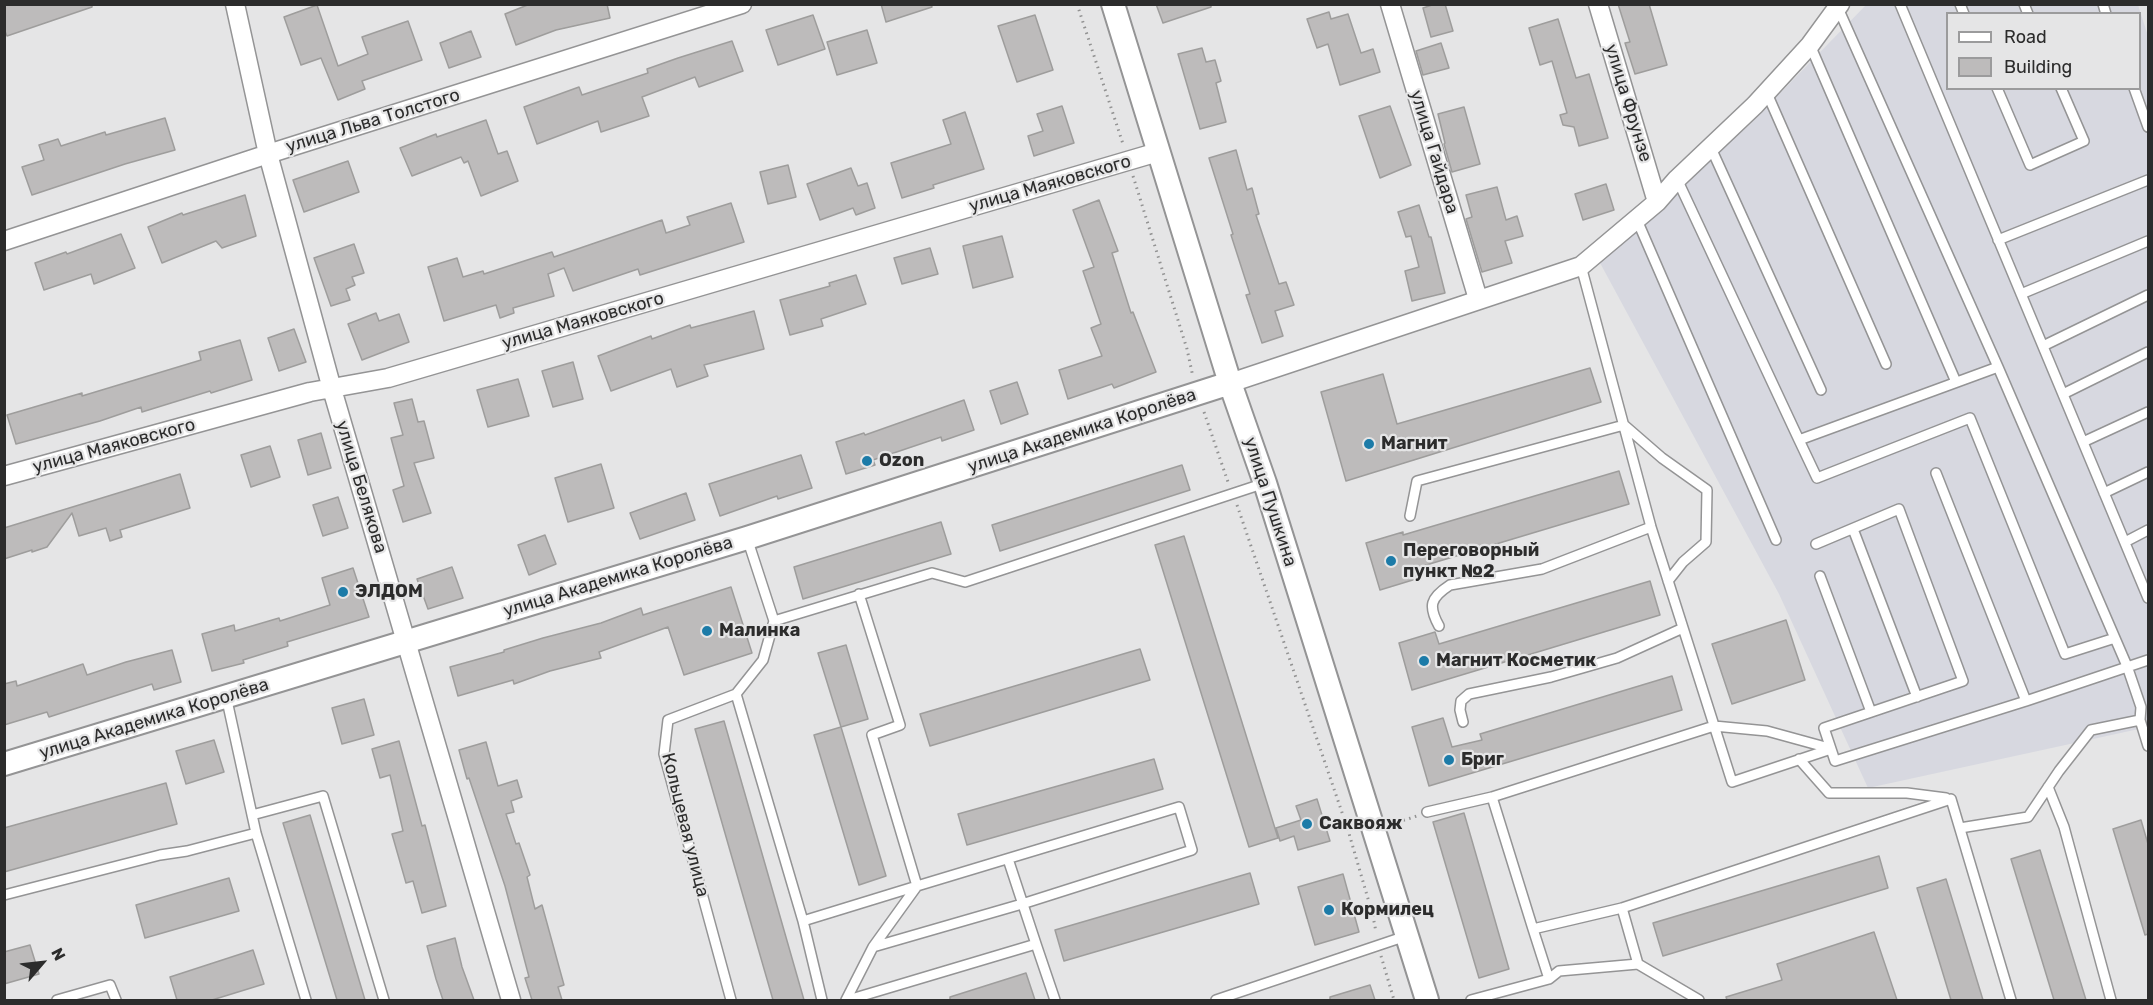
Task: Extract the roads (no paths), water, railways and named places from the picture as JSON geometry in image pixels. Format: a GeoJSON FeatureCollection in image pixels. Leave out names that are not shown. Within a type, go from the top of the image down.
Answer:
{"type":"FeatureCollection","features":[{"type":"Feature","properties":{"kind":"street","name":"улица Белякова"},"geometry":{"type":"LineString","coordinates":[[235,4],[268,154],[332,389],[511,1000]]}},
{"type":"Feature","properties":{"kind":"street","name":"улица Льва Толстого"},"geometry":{"type":"LineString","coordinates":[[4,241],[268,154],[742,4]]}},
{"type":"Feature","properties":{"kind":"street","name":"улица Пушкина"},"geometry":{"type":"LineString","coordinates":[[1113,4],[1230,383],[1265,483],[1427,1000]]}},
{"type":"Feature","properties":{"kind":"street","name":"улица Гайдара"},"geometry":{"type":"LineString","coordinates":[[1390,4],[1478,299]]}},
{"type":"Feature","properties":{"kind":"street","name":"улица Фрунзе"},"geometry":{"type":"LineString","coordinates":[[1598,4],[1657,202]]}},
{"type":"Feature","properties":{"kind":"street"},"geometry":{"type":"LineString","coordinates":[[1230,383],[1581,266],[1657,202],[1677,179],[1755,105],[1810,45],[1838,6]]}},
{"type":"Feature","properties":{"kind":"street","name":"улица Маяковского"},"geometry":{"type":"LineString","coordinates":[[4,476],[310,392],[388,378],[1158,152]]}},
{"type":"Feature","properties":{"kind":"street","name":"улица Академика Королёва"},"geometry":{"type":"LineString","coordinates":[[4,764],[747,538],[1230,383]]}},
{"type":"Feature","properties":{"kind":"lane"},"geometry":{"type":"LineString","coordinates":[[1900,4],[2148,598]]}},
{"type":"Feature","properties":{"kind":"lane"},"geometry":{"type":"LineString","coordinates":[[1838,6],[2127,666],[2141,707],[2140,720],[2148,746]]}},
{"type":"Feature","properties":{"kind":"lane"},"geometry":{"type":"LineString","coordinates":[[1810,45],[1956,382]]}},
{"type":"Feature","properties":{"kind":"lane"},"geometry":{"type":"LineString","coordinates":[[1998,90],[2030,165],[2084,141],[2062,90]]}},
{"type":"Feature","properties":{"kind":"lane"},"geometry":{"type":"LineString","coordinates":[[2135,90],[2148,127]]}},
{"type":"Feature","properties":{"kind":"lane"},"geometry":{"type":"LineString","coordinates":[[1766,91],[1886,364]]}},
{"type":"Feature","properties":{"kind":"lane"},"geometry":{"type":"LineString","coordinates":[[1711,148],[1821,390]]}},
{"type":"Feature","properties":{"kind":"lane"},"geometry":{"type":"LineString","coordinates":[[1677,179],[1817,478],[1970,418],[2065,654],[2115,638]]}},
{"type":"Feature","properties":{"kind":"lane"},"geometry":{"type":"LineString","coordinates":[[1998,240],[2148,180]]}},
{"type":"Feature","properties":{"kind":"lane"},"geometry":{"type":"LineString","coordinates":[[1637,220],[1776,540]]}},
{"type":"Feature","properties":{"kind":"lane"},"geometry":{"type":"LineString","coordinates":[[2021,294],[2148,241]]}},
{"type":"Feature","properties":{"kind":"lane"},"geometry":{"type":"LineString","coordinates":[[1581,266],[1652,527],[1732,782],[1831,749]]}},
{"type":"Feature","properties":{"kind":"lane"},"geometry":{"type":"LineString","coordinates":[[2043,346],[2148,295]]}},
{"type":"Feature","properties":{"kind":"lane"},"geometry":{"type":"LineString","coordinates":[[2063,393],[2148,352]]}},
{"type":"Feature","properties":{"kind":"lane"},"geometry":{"type":"LineString","coordinates":[[1799,440],[1998,367]]}},
{"type":"Feature","properties":{"kind":"lane"},"geometry":{"type":"LineString","coordinates":[[2083,442],[2148,412]]}},
{"type":"Feature","properties":{"kind":"lane"},"geometry":{"type":"LineString","coordinates":[[1410,516],[1417,481],[1624,425]]}},
{"type":"Feature","properties":{"kind":"lane"},"geometry":{"type":"LineString","coordinates":[[1624,425],[1662,458],[1707,490],[1706,542],[1683,562],[1668,581]]}},
{"type":"Feature","properties":{"kind":"lane"},"geometry":{"type":"LineString","coordinates":[[2104,493],[2148,472]]}},
{"type":"Feature","properties":{"kind":"lane"},"geometry":{"type":"LineString","coordinates":[[1936,473],[2026,701]]}},
{"type":"Feature","properties":{"kind":"lane"},"geometry":{"type":"LineString","coordinates":[[774,621],[932,573],[965,582],[1265,483]]}},
{"type":"Feature","properties":{"kind":"lane"},"geometry":{"type":"LineString","coordinates":[[1816,544],[1899,509],[1963,681],[1824,728],[1835,761],[2148,660]]}},
{"type":"Feature","properties":{"kind":"lane"},"geometry":{"type":"LineString","coordinates":[[1439,626],[1432,613],[1433,601],[1440,591],[1450,585],[1462,581],[1542,569],[1652,527]]}},
{"type":"Feature","properties":{"kind":"lane"},"geometry":{"type":"LineString","coordinates":[[1853,528],[1917,697]]}},
{"type":"Feature","properties":{"kind":"lane"},"geometry":{"type":"LineString","coordinates":[[2125,542],[2148,530]]}},
{"type":"Feature","properties":{"kind":"lane"},"geometry":{"type":"LineString","coordinates":[[747,538],[774,621],[763,660],[736,694],[804,921],[822,1000]]}},
{"type":"Feature","properties":{"kind":"lane"},"geometry":{"type":"LineString","coordinates":[[2139,575],[2148,570]]}},
{"type":"Feature","properties":{"kind":"lane"},"geometry":{"type":"LineString","coordinates":[[1820,576],[1871,712]]}},
{"type":"Feature","properties":{"kind":"lane"},"geometry":{"type":"LineString","coordinates":[[859,594],[900,725],[872,735],[917,886]]}},
{"type":"Feature","properties":{"kind":"lane"},"geometry":{"type":"LineString","coordinates":[[1463,722],[1460,710],[1461,701],[1469,694],[1551,677],[1617,658],[1683,628]]}},
{"type":"Feature","properties":{"kind":"lane","name":"Кольцевая улица"},"geometry":{"type":"LineString","coordinates":[[731,1000],[664,754],[668,720],[736,694]]}},
{"type":"Feature","properties":{"kind":"lane"},"geometry":{"type":"LineString","coordinates":[[226,696],[256,833],[306,1000]]}},
{"type":"Feature","properties":{"kind":"lane"},"geometry":{"type":"LineString","coordinates":[[1960,828],[2028,817],[2091,730],[2140,720]]}},
{"type":"Feature","properties":{"kind":"lane"},"geometry":{"type":"LineString","coordinates":[[1427,813],[1492,797],[1714,726],[1767,731],[1831,749]]}},
{"type":"Feature","properties":{"kind":"lane"},"geometry":{"type":"LineString","coordinates":[[1799,759],[1829,793],[1907,793],[1951,799]]}},
{"type":"Feature","properties":{"kind":"lane"},"geometry":{"type":"LineString","coordinates":[[2048,787],[2064,827],[2111,1000]]}},
{"type":"Feature","properties":{"kind":"lane"},"geometry":{"type":"LineString","coordinates":[[252,815],[323,796],[384,1000]]}},
{"type":"Feature","properties":{"kind":"lane"},"geometry":{"type":"LineString","coordinates":[[1492,797],[1549,979]]}},
{"type":"Feature","properties":{"kind":"lane"},"geometry":{"type":"LineString","coordinates":[[1951,799],[2011,1000]]}},
{"type":"Feature","properties":{"kind":"lane"},"geometry":{"type":"LineString","coordinates":[[1533,929],[1622,908],[1951,799]]}},
{"type":"Feature","properties":{"kind":"lane"},"geometry":{"type":"LineString","coordinates":[[804,921],[1179,807],[1192,850],[873,948]]}},
{"type":"Feature","properties":{"kind":"lane"},"geometry":{"type":"LineString","coordinates":[[4,895],[159,855],[187,851],[256,833]]}},
{"type":"Feature","properties":{"kind":"lane"},"geometry":{"type":"LineString","coordinates":[[1008,859],[1055,1000]]}},
{"type":"Feature","properties":{"kind":"lane"},"geometry":{"type":"LineString","coordinates":[[847,1000],[873,948],[917,886]]}},
{"type":"Feature","properties":{"kind":"lane"},"geometry":{"type":"LineString","coordinates":[[1622,908],[1638,964]]}},
{"type":"Feature","properties":{"kind":"lane"},"geometry":{"type":"LineString","coordinates":[[1216,1000],[1406,936]]}},
{"type":"Feature","properties":{"kind":"lane"},"geometry":{"type":"LineString","coordinates":[[847,1000],[1036,944]]}},
{"type":"Feature","properties":{"kind":"lane"},"geometry":{"type":"LineString","coordinates":[[1471,1000],[1549,979],[1559,971],[1638,964],[1697,1000]]}},
{"type":"Feature","properties":{"kind":"lane"},"geometry":{"type":"LineString","coordinates":[[57,1000],[110,985],[116,1000]]}},
{"type":"Feature","properties":{"kind":"place","name":"Магнит"},"geometry":{"type":"Point","coordinates":[1369,444]}},
{"type":"Feature","properties":{"kind":"place","name":"Ozon"},"geometry":{"type":"Point","coordinates":[867,461]}},
{"type":"Feature","properties":{"kind":"place","name":"Переговорный пункт №2"},"geometry":{"type":"Point","coordinates":[1391,561]}},
{"type":"Feature","properties":{"kind":"place","name":"ЭЛДОМ"},"geometry":{"type":"Point","coordinates":[343,592]}},
{"type":"Feature","properties":{"kind":"place","name":"Малинка"},"geometry":{"type":"Point","coordinates":[707,631]}},
{"type":"Feature","properties":{"kind":"place","name":"Магнит Косметик"},"geometry":{"type":"Point","coordinates":[1424,661]}},
{"type":"Feature","properties":{"kind":"place","name":"Бриг"},"geometry":{"type":"Point","coordinates":[1449,760]}},
{"type":"Feature","properties":{"kind":"place","name":"Саквояж"},"geometry":{"type":"Point","coordinates":[1307,824]}},
{"type":"Feature","properties":{"kind":"place","name":"Кормилец"},"geometry":{"type":"Point","coordinates":[1329,910]}}]}
